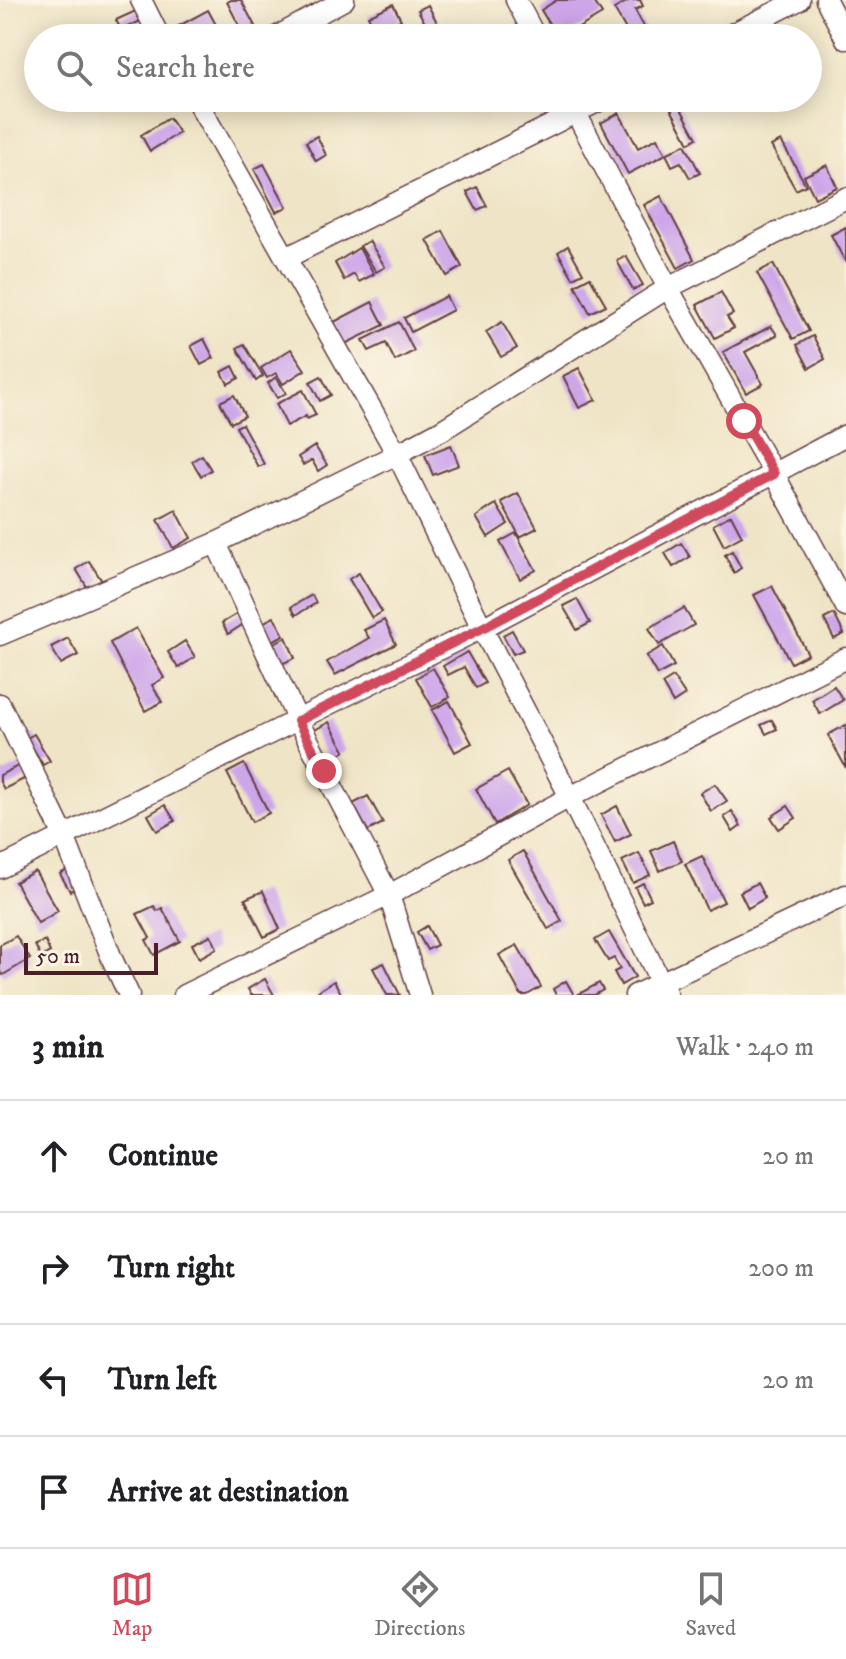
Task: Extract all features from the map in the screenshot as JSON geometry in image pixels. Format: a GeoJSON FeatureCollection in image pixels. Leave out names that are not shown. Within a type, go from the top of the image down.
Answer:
{"type":"FeatureCollection","features":[{"type":"Feature","properties":{"kind":"street"},"geometry":{"type":"LineString","coordinates":[[141,0],[153,24]]}},
{"type":"Feature","properties":{"kind":"street"},"geometry":{"type":"LineString","coordinates":[[300,24],[344,0]]}},
{"type":"Feature","properties":{"kind":"street"},"geometry":{"type":"LineString","coordinates":[[516,0],[529,24]]}},
{"type":"Feature","properties":{"kind":"street"},"geometry":{"type":"LineString","coordinates":[[752,24],[799,0]]}},
{"type":"Feature","properties":{"kind":"street"},"geometry":{"type":"LineString","coordinates":[[826,0],[846,39]]}},
{"type":"Feature","properties":{"kind":"street"},"geometry":{"type":"LineString","coordinates":[[203,112],[397,454],[665,989]]}},
{"type":"Feature","properties":{"kind":"street"},"geometry":{"type":"LineString","coordinates":[[286,258],[559,112]]}},
{"type":"Feature","properties":{"kind":"street"},"geometry":{"type":"LineString","coordinates":[[576,112],[668,288],[846,607]]}},
{"type":"Feature","properties":{"kind":"street"},"geometry":{"type":"LineString","coordinates":[[0,635],[216,543],[397,454],[442,430],[668,288],[846,198]]}},
{"type":"Feature","properties":{"kind":"street"},"geometry":{"type":"LineString","coordinates":[[0,868],[482,628],[846,435]]}},
{"type":"Feature","properties":{"kind":"street"},"geometry":{"type":"LineString","coordinates":[[216,543],[298,721],[389,895],[420,995]]}},
{"type":"Feature","properties":{"kind":"street"},"geometry":{"type":"LineString","coordinates":[[184,995],[389,895],[570,797],[846,658]]}},
{"type":"Feature","properties":{"kind":"street"},"geometry":{"type":"LineString","coordinates":[[0,704],[64,836],[129,995]]}},
{"type":"Feature","properties":{"kind":"street"},"geometry":{"type":"LineString","coordinates":[[635,995],[665,989],[846,895]]}},
{"type":"Feature","properties":{"kind":"building"},"geometry":{"type":"Polygon","coordinates":[[[241,0],[254,24],[238,24],[227,2],[241,0]]]}},
{"type":"Feature","properties":{"kind":"building"},"geometry":{"type":"Polygon","coordinates":[[[557,0],[593,0],[602,14],[585,24],[549,24],[541,10],[557,0]]]}},
{"type":"Feature","properties":{"kind":"building"},"geometry":{"type":"Polygon","coordinates":[[[630,0],[640,0],[643,6],[635,10],[642,24],[623,24],[614,9],[630,0]]]}},
{"type":"Feature","properties":{"kind":"building"},"geometry":{"type":"Polygon","coordinates":[[[393,4],[401,20],[397,24],[372,24],[368,16],[393,4]]]}},
{"type":"Feature","properties":{"kind":"building"},"geometry":{"type":"Polygon","coordinates":[[[428,5],[438,24],[426,24],[418,10],[428,5]]]}},
{"type":"Feature","properties":{"kind":"building"},"geometry":{"type":"Polygon","coordinates":[[[140,9],[145,19],[134,24],[118,24],[116,20],[140,9]]]}},
{"type":"Feature","properties":{"kind":"building"},"geometry":{"type":"Polygon","coordinates":[[[208,10],[216,24],[182,24],[208,10]]]}},
{"type":"Feature","properties":{"kind":"building"},"geometry":{"type":"Polygon","coordinates":[[[672,112],[683,112],[697,138],[689,143],[672,112]]]}},
{"type":"Feature","properties":{"kind":"building"},"geometry":{"type":"Polygon","coordinates":[[[619,113],[638,148],[657,138],[666,154],[628,174],[601,123],[619,113]]]}},
{"type":"Feature","properties":{"kind":"building"},"geometry":{"type":"Polygon","coordinates":[[[169,118],[179,133],[150,151],[141,135],[169,118]]]}},
{"type":"Feature","properties":{"kind":"building"},"geometry":{"type":"Polygon","coordinates":[[[317,136],[326,155],[316,161],[306,142],[317,136]]]}},
{"type":"Feature","properties":{"kind":"building"},"geometry":{"type":"Polygon","coordinates":[[[781,141],[806,185],[796,190],[771,146],[781,141]]]}},
{"type":"Feature","properties":{"kind":"building"},"geometry":{"type":"Polygon","coordinates":[[[685,144],[700,173],[690,178],[681,162],[672,166],[666,154],[685,144]]]}},
{"type":"Feature","properties":{"kind":"building"},"geometry":{"type":"Polygon","coordinates":[[[264,164],[287,207],[276,212],[254,169],[264,164]]]}},
{"type":"Feature","properties":{"kind":"building"},"geometry":{"type":"Polygon","coordinates":[[[827,165],[837,187],[815,198],[804,176],[827,165]]]}},
{"type":"Feature","properties":{"kind":"building"},"geometry":{"type":"Polygon","coordinates":[[[477,187],[487,206],[477,210],[467,192],[477,187]]]}},
{"type":"Feature","properties":{"kind":"building"},"geometry":{"type":"Polygon","coordinates":[[[661,196],[694,259],[678,268],[644,205],[661,196]]]}},
{"type":"Feature","properties":{"kind":"building"},"geometry":{"type":"Polygon","coordinates":[[[846,227],[846,263],[831,235],[846,227]]]}},
{"type":"Feature","properties":{"kind":"building"},"geometry":{"type":"Polygon","coordinates":[[[443,231],[462,267],[447,276],[427,240],[443,231]]]}},
{"type":"Feature","properties":{"kind":"building"},"geometry":{"type":"Polygon","coordinates":[[[369,241],[385,267],[376,272],[360,246],[369,241]]]}},
{"type":"Feature","properties":{"kind":"building"},"geometry":{"type":"Polygon","coordinates":[[[568,246],[583,273],[573,278],[558,252],[568,246]]]}},
{"type":"Feature","properties":{"kind":"building"},"geometry":{"type":"Polygon","coordinates":[[[359,248],[374,274],[359,282],[354,274],[344,280],[335,263],[359,248]]]}},
{"type":"Feature","properties":{"kind":"building"},"geometry":{"type":"Polygon","coordinates":[[[626,256],[643,285],[633,290],[617,261],[626,256]]]}},
{"type":"Feature","properties":{"kind":"building"},"geometry":{"type":"Polygon","coordinates":[[[773,264],[809,331],[793,339],[757,273],[773,264]]]}},
{"type":"Feature","properties":{"kind":"building"},"geometry":{"type":"Polygon","coordinates":[[[590,277],[606,305],[590,313],[575,285],[590,277]]]}},
{"type":"Feature","properties":{"kind":"building"},"geometry":{"type":"Polygon","coordinates":[[[721,292],[733,314],[727,317],[734,328],[715,338],[697,305],[721,292]]]}},
{"type":"Feature","properties":{"kind":"building"},"geometry":{"type":"Polygon","coordinates":[[[446,296],[453,310],[411,332],[404,318],[446,296]]]}},
{"type":"Feature","properties":{"kind":"building"},"geometry":{"type":"Polygon","coordinates":[[[372,302],[384,325],[345,344],[334,322],[372,302]]]}},
{"type":"Feature","properties":{"kind":"building"},"geometry":{"type":"Polygon","coordinates":[[[399,322],[414,351],[395,361],[386,343],[369,351],[363,340],[399,322]]]}},
{"type":"Feature","properties":{"kind":"building"},"geometry":{"type":"Polygon","coordinates":[[[502,322],[517,348],[501,357],[486,332],[502,322]]]}},
{"type":"Feature","properties":{"kind":"building"},"geometry":{"type":"Polygon","coordinates":[[[771,326],[777,335],[745,352],[763,384],[746,393],[723,352],[771,326]]]}},
{"type":"Feature","properties":{"kind":"building"},"geometry":{"type":"Polygon","coordinates":[[[813,336],[825,359],[809,368],[797,345],[813,336]]]}},
{"type":"Feature","properties":{"kind":"building"},"geometry":{"type":"Polygon","coordinates":[[[204,339],[214,358],[201,365],[191,346],[204,339]]]}},
{"type":"Feature","properties":{"kind":"building"},"geometry":{"type":"Polygon","coordinates":[[[244,344],[263,376],[256,381],[237,348],[244,344]]]}},
{"type":"Feature","properties":{"kind":"building"},"geometry":{"type":"Polygon","coordinates":[[[291,349],[305,370],[283,384],[276,373],[267,378],[261,368],[291,349]]]}},
{"type":"Feature","properties":{"kind":"building"},"geometry":{"type":"Polygon","coordinates":[[[233,366],[239,378],[228,384],[222,372],[233,366]]]}},
{"type":"Feature","properties":{"kind":"building"},"geometry":{"type":"Polygon","coordinates":[[[579,368],[596,400],[579,408],[563,376],[579,368]]]}},
{"type":"Feature","properties":{"kind":"building"},"geometry":{"type":"Polygon","coordinates":[[[321,376],[331,395],[320,401],[310,382],[321,376]]]}},
{"type":"Feature","properties":{"kind":"building"},"geometry":{"type":"Polygon","coordinates":[[[276,377],[286,393],[277,398],[268,383],[276,377]]]}},
{"type":"Feature","properties":{"kind":"building"},"geometry":{"type":"Polygon","coordinates":[[[303,390],[316,415],[307,419],[306,416],[287,426],[276,404],[303,390]]]}},
{"type":"Feature","properties":{"kind":"building"},"geometry":{"type":"Polygon","coordinates":[[[234,395],[245,416],[231,423],[220,402],[234,395]]]}},
{"type":"Feature","properties":{"kind":"building"},"geometry":{"type":"Polygon","coordinates":[[[242,424],[264,464],[258,467],[236,427],[242,424]]]}},
{"type":"Feature","properties":{"kind":"building"},"geometry":{"type":"Polygon","coordinates":[[[451,445],[459,465],[433,475],[425,455],[451,445]]]}},
{"type":"Feature","properties":{"kind":"building"},"geometry":{"type":"Polygon","coordinates":[[[315,446],[327,465],[318,471],[312,460],[303,465],[298,457],[315,446]]]}},
{"type":"Feature","properties":{"kind":"building"},"geometry":{"type":"Polygon","coordinates":[[[202,455],[211,470],[201,476],[192,461],[202,455]]]}},
{"type":"Feature","properties":{"kind":"building"},"geometry":{"type":"Polygon","coordinates":[[[518,493],[537,528],[520,537],[501,502],[518,493]]]}},
{"type":"Feature","properties":{"kind":"building"},"geometry":{"type":"Polygon","coordinates":[[[496,504],[508,524],[488,537],[476,517],[496,504]]]}},
{"type":"Feature","properties":{"kind":"building"},"geometry":{"type":"Polygon","coordinates":[[[176,510],[191,538],[173,548],[158,520],[176,510]]]}},
{"type":"Feature","properties":{"kind":"building"},"geometry":{"type":"Polygon","coordinates":[[[731,515],[742,536],[724,546],[713,525],[731,515]]]}},
{"type":"Feature","properties":{"kind":"building"},"geometry":{"type":"Polygon","coordinates":[[[516,533],[536,570],[520,579],[500,542],[516,533]]]}},
{"type":"Feature","properties":{"kind":"building"},"geometry":{"type":"Polygon","coordinates":[[[681,543],[690,557],[673,567],[665,553],[681,543]]]}},
{"type":"Feature","properties":{"kind":"building"},"geometry":{"type":"Polygon","coordinates":[[[732,551],[741,568],[734,573],[725,555],[732,551]]]}},
{"type":"Feature","properties":{"kind":"building"},"geometry":{"type":"Polygon","coordinates":[[[89,561],[102,581],[89,590],[76,569],[89,561]]]}},
{"type":"Feature","properties":{"kind":"building"},"geometry":{"type":"Polygon","coordinates":[[[359,573],[382,612],[372,618],[349,579],[359,573]]]}},
{"type":"Feature","properties":{"kind":"building"},"geometry":{"type":"Polygon","coordinates":[[[772,586],[808,654],[791,663],[754,595],[772,586]]]}},
{"type":"Feature","properties":{"kind":"building"},"geometry":{"type":"Polygon","coordinates":[[[312,595],[316,603],[296,615],[291,607],[312,595]]]}},
{"type":"Feature","properties":{"kind":"building"},"geometry":{"type":"Polygon","coordinates":[[[577,599],[590,623],[577,630],[563,606],[577,599]]]}},
{"type":"Feature","properties":{"kind":"building"},"geometry":{"type":"Polygon","coordinates":[[[684,608],[694,625],[659,645],[649,628],[684,608]]]}},
{"type":"Feature","properties":{"kind":"building"},"geometry":{"type":"Polygon","coordinates":[[[239,613],[245,623],[228,634],[222,623],[239,613]]]}},
{"type":"Feature","properties":{"kind":"building"},"geometry":{"type":"Polygon","coordinates":[[[834,614],[844,634],[834,639],[824,619],[834,614]]]}},
{"type":"Feature","properties":{"kind":"building"},"geometry":{"type":"Polygon","coordinates":[[[274,617],[284,635],[268,643],[258,625],[274,617]]]}},
{"type":"Feature","properties":{"kind":"building"},"geometry":{"type":"Polygon","coordinates":[[[384,620],[396,644],[335,675],[327,662],[369,638],[364,630],[384,620]]]}},
{"type":"Feature","properties":{"kind":"building"},"geometry":{"type":"Polygon","coordinates":[[[136,628],[164,678],[152,685],[162,702],[145,711],[110,643],[136,628]]]}},
{"type":"Feature","properties":{"kind":"building"},"geometry":{"type":"Polygon","coordinates":[[[512,630],[523,650],[513,654],[503,635],[512,630]]]}},
{"type":"Feature","properties":{"kind":"building"},"geometry":{"type":"Polygon","coordinates":[[[286,637],[295,658],[277,666],[268,646],[286,637]]]}},
{"type":"Feature","properties":{"kind":"building"},"geometry":{"type":"Polygon","coordinates":[[[68,638],[78,655],[61,664],[51,647],[68,638]]]}},
{"type":"Feature","properties":{"kind":"building"},"geometry":{"type":"Polygon","coordinates":[[[185,641],[195,657],[178,668],[168,652],[185,641]]]}},
{"type":"Feature","properties":{"kind":"building"},"geometry":{"type":"Polygon","coordinates":[[[663,646],[674,666],[657,675],[646,656],[663,646]]]}},
{"type":"Feature","properties":{"kind":"building"},"geometry":{"type":"Polygon","coordinates":[[[467,652],[485,683],[476,688],[464,667],[448,675],[443,666],[467,652]]]}},
{"type":"Feature","properties":{"kind":"building"},"geometry":{"type":"Polygon","coordinates":[[[433,668],[450,697],[432,707],[416,678],[433,668]]]}},
{"type":"Feature","properties":{"kind":"building"},"geometry":{"type":"Polygon","coordinates":[[[673,677],[685,695],[673,703],[662,684],[673,677]]]}},
{"type":"Feature","properties":{"kind":"building"},"geometry":{"type":"Polygon","coordinates":[[[834,686],[843,700],[820,714],[812,700],[834,686]]]}},
{"type":"Feature","properties":{"kind":"building"},"geometry":{"type":"Polygon","coordinates":[[[449,701],[472,743],[455,752],[432,710],[449,701]]]}},
{"type":"Feature","properties":{"kind":"building"},"geometry":{"type":"Polygon","coordinates":[[[772,720],[777,729],[766,734],[761,725],[772,720]]]}},
{"type":"Feature","properties":{"kind":"building"},"geometry":{"type":"Polygon","coordinates":[[[329,722],[345,751],[329,760],[313,731],[329,722]]]}},
{"type":"Feature","properties":{"kind":"building"},"geometry":{"type":"Polygon","coordinates":[[[846,725],[846,768],[828,735],[846,725]]]}},
{"type":"Feature","properties":{"kind":"building"},"geometry":{"type":"Polygon","coordinates":[[[34,734],[50,761],[43,765],[27,738],[34,734]]]}},
{"type":"Feature","properties":{"kind":"building"},"geometry":{"type":"Polygon","coordinates":[[[244,764],[269,813],[252,822],[227,773],[244,764]]]}},
{"type":"Feature","properties":{"kind":"building"},"geometry":{"type":"Polygon","coordinates":[[[20,765],[26,778],[4,789],[0,775],[20,765]]]}},
{"type":"Feature","properties":{"kind":"building"},"geometry":{"type":"Polygon","coordinates":[[[508,771],[527,805],[495,824],[476,789],[508,771]]]}},
{"type":"Feature","properties":{"kind":"building"},"geometry":{"type":"Polygon","coordinates":[[[715,784],[727,801],[711,811],[700,793],[715,784]]]}},
{"type":"Feature","properties":{"kind":"building"},"geometry":{"type":"Polygon","coordinates":[[[368,796],[383,823],[368,831],[353,804],[368,796]]]}},
{"type":"Feature","properties":{"kind":"building"},"geometry":{"type":"Polygon","coordinates":[[[165,805],[175,821],[157,831],[148,815],[165,805]]]}},
{"type":"Feature","properties":{"kind":"building"},"geometry":{"type":"Polygon","coordinates":[[[617,806],[631,834],[615,842],[601,815],[617,806]]]}},
{"type":"Feature","properties":{"kind":"building"},"geometry":{"type":"Polygon","coordinates":[[[788,806],[796,818],[779,829],[771,817],[788,806]]]}},
{"type":"Feature","properties":{"kind":"building"},"geometry":{"type":"Polygon","coordinates":[[[732,811],[741,826],[733,832],[724,817],[732,811]]]}},
{"type":"Feature","properties":{"kind":"building"},"geometry":{"type":"Polygon","coordinates":[[[673,841],[682,861],[660,871],[651,851],[673,841]]]}},
{"type":"Feature","properties":{"kind":"building"},"geometry":{"type":"Polygon","coordinates":[[[523,851],[562,921],[548,929],[508,860],[523,851]]]}},
{"type":"Feature","properties":{"kind":"building"},"geometry":{"type":"Polygon","coordinates":[[[639,853],[650,875],[633,883],[622,861],[639,853]]]}},
{"type":"Feature","properties":{"kind":"building"},"geometry":{"type":"Polygon","coordinates":[[[702,856],[724,902],[707,910],[685,864],[702,856]]]}},
{"type":"Feature","properties":{"kind":"building"},"geometry":{"type":"Polygon","coordinates":[[[69,869],[78,886],[70,891],[60,874],[69,869]]]}},
{"type":"Feature","properties":{"kind":"building"},"geometry":{"type":"Polygon","coordinates":[[[35,871],[58,911],[38,923],[15,882],[35,871]]]}},
{"type":"Feature","properties":{"kind":"building"},"geometry":{"type":"Polygon","coordinates":[[[643,883],[651,899],[643,903],[635,887],[643,883]]]}},
{"type":"Feature","properties":{"kind":"building"},"geometry":{"type":"Polygon","coordinates":[[[757,883],[765,898],[748,908],[740,892],[757,883]]]}},
{"type":"Feature","properties":{"kind":"building"},"geometry":{"type":"Polygon","coordinates":[[[263,891],[280,929],[264,937],[245,899],[263,891]]]}},
{"type":"Feature","properties":{"kind":"building"},"geometry":{"type":"Polygon","coordinates":[[[154,906],[157,911],[162,908],[180,941],[154,955],[146,940],[150,938],[137,914],[154,906]]]}},
{"type":"Feature","properties":{"kind":"building"},"geometry":{"type":"Polygon","coordinates":[[[427,926],[437,945],[427,950],[417,932],[427,926]]]}},
{"type":"Feature","properties":{"kind":"building"},"geometry":{"type":"Polygon","coordinates":[[[609,932],[635,977],[621,985],[614,972],[620,969],[614,958],[608,961],[595,940],[609,932]]]}},
{"type":"Feature","properties":{"kind":"building"},"geometry":{"type":"Polygon","coordinates":[[[211,935],[217,948],[199,958],[192,944],[211,935]]]}},
{"type":"Feature","properties":{"kind":"building"},"geometry":{"type":"Polygon","coordinates":[[[16,936],[30,959],[3,975],[0,971],[0,945],[16,936]]]}},
{"type":"Feature","properties":{"kind":"building"},"geometry":{"type":"Polygon","coordinates":[[[45,941],[50,952],[41,957],[35,945],[45,941]]]}},
{"type":"Feature","properties":{"kind":"building"},"geometry":{"type":"Polygon","coordinates":[[[517,945],[541,987],[527,995],[521,995],[499,955],[517,945]]]}},
{"type":"Feature","properties":{"kind":"building"},"geometry":{"type":"Polygon","coordinates":[[[384,963],[400,995],[387,995],[373,968],[384,963]]]}},
{"type":"Feature","properties":{"kind":"building"},"geometry":{"type":"Polygon","coordinates":[[[265,979],[274,995],[251,995],[248,989],[265,979]]]}},
{"type":"Feature","properties":{"kind":"building"},"geometry":{"type":"Polygon","coordinates":[[[334,981],[342,995],[320,995],[318,991],[334,981]]]}},
{"type":"Feature","properties":{"kind":"building"},"geometry":{"type":"Polygon","coordinates":[[[566,981],[574,995],[556,995],[553,989],[566,981]]]}},
{"type":"Feature","properties":{"kind":"building"},"geometry":{"type":"Polygon","coordinates":[[[599,983],[603,990],[594,995],[577,995],[599,983]]]}},
{"type":"Feature","properties":{"kind":"route"},"geometry":{"type":"LineString","coordinates":[[324,771],[298,721],[774,474],[744,421]]}}]}
